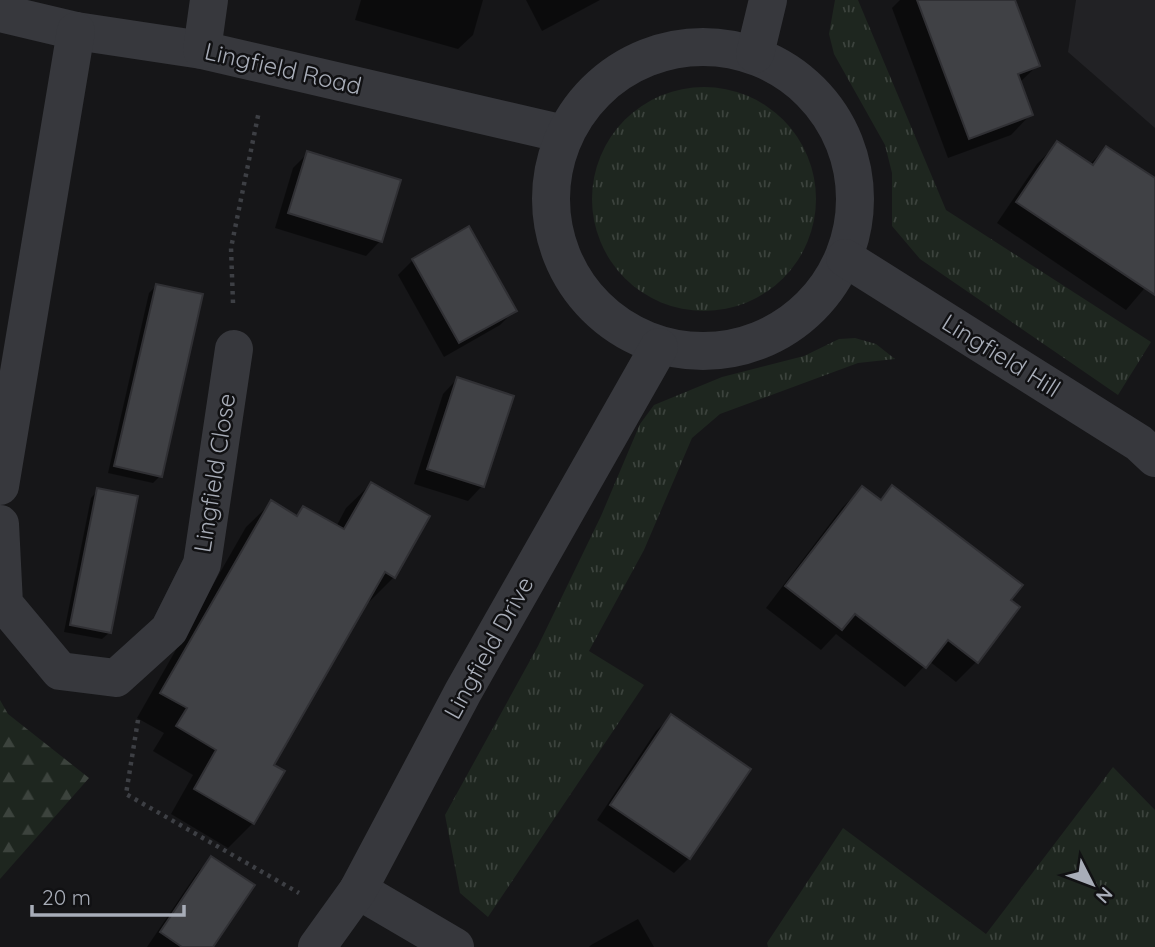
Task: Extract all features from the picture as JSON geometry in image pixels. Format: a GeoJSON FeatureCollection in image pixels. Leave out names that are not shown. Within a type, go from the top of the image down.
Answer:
{"type":"FeatureCollection","features":[{"type":"Feature","properties":{"kind":"street"},"geometry":{"type":"LineString","coordinates":[[202,50],[209,0]]}},
{"type":"Feature","properties":{"kind":"street"},"geometry":{"type":"LineString","coordinates":[[755,54],[768,0]]}},
{"type":"Feature","properties":{"kind":"street","name":"Lingfield Road"},"geometry":{"type":"LineString","coordinates":[[0,13],[76,31],[202,50],[564,134]]}},
{"type":"Feature","properties":{"kind":"street"},"geometry":{"type":"LineString","coordinates":[[0,486],[76,31]]}},
{"type":"Feature","properties":{"kind":"street"},"geometry":{"type":"LineString","coordinates":[[677,48],[755,54],[801,80],[843,134],[856,186],[845,258],[817,303],[758,342],[706,353],[659,346],[611,322],[583,296],[558,249],[550,186],[564,134],[586,100],[627,66],[677,48]]}},
{"type":"Feature","properties":{"kind":"street","name":"Lingfield Hill"},"geometry":{"type":"LineString","coordinates":[[845,258],[1139,443],[1155,458]]}},
{"type":"Feature","properties":{"kind":"street","name":"Lingfield Drive"},"geometry":{"type":"LineString","coordinates":[[317,947],[349,903],[463,692],[659,346]]}},
{"type":"Feature","properties":{"kind":"street","name":"Lingfield Close"},"geometry":{"type":"LineString","coordinates":[[0,524],[4,604],[60,671],[116,678],[169,630],[202,564],[234,349]]}},
{"type":"Feature","properties":{"kind":"street"},"geometry":{"type":"LineString","coordinates":[[349,903],[455,947]]}},
{"type":"Feature","properties":{"kind":"path"},"geometry":{"type":"LineString","coordinates":[[234,349],[232,248],[269,66]]}},
{"type":"Feature","properties":{"kind":"path"},"geometry":{"type":"LineString","coordinates":[[141,656],[142,698],[125,794],[349,903]]}},
{"type":"Feature","properties":{"kind":"shaded area"},"geometry":{"type":"Polygon","coordinates":[[[1076,0],[1155,0],[1155,128],[1068,52],[1076,0]]]}},
{"type":"Feature","properties":{"kind":"green space"},"geometry":{"type":"Polygon","coordinates":[[[835,0],[858,0],[946,210],[1151,342],[1118,395],[920,259],[892,226],[892,173],[885,145],[834,54],[829,34],[835,0]]]}},
{"type":"Feature","properties":{"kind":"green space"},"geometry":{"type":"Polygon","coordinates":[[[693,87],[715,87],[757,100],[775,112],[791,128],[808,156],[816,199],[808,242],[791,270],[775,286],[747,303],[715,311],[693,311],[651,298],[633,286],[617,270],[600,242],[592,210],[592,188],[605,146],[617,128],[633,112],[661,95],[693,87]]]}},
{"type":"Feature","properties":{"kind":"green space"},"geometry":{"type":"Polygon","coordinates":[[[855,338],[876,344],[895,359],[858,363],[720,414],[692,438],[644,550],[589,651],[644,685],[488,917],[460,893],[445,815],[538,646],[601,516],[640,424],[654,405],[722,377],[804,356],[839,339],[855,338]]]}},
{"type":"Feature","properties":{"kind":"green space"},"geometry":{"type":"Polygon","coordinates":[[[0,700],[8,714],[89,778],[0,879],[0,700]]]}},
{"type":"Feature","properties":{"kind":"green space"},"geometry":{"type":"Polygon","coordinates":[[[1113,767],[1155,810],[1155,947],[768,947],[767,943],[843,828],[986,934],[1113,767]]]}},
{"type":"Feature","properties":{"kind":"building"},"geometry":{"type":"Polygon","coordinates":[[[917,0],[1015,0],[1040,66],[1018,74],[1033,115],[969,139],[917,0]]]}},
{"type":"Feature","properties":{"kind":"building"},"geometry":{"type":"Polygon","coordinates":[[[1057,141],[1093,165],[1106,146],[1155,178],[1155,295],[1016,202],[1057,141]]]}},
{"type":"Feature","properties":{"kind":"building"},"geometry":{"type":"Polygon","coordinates":[[[307,151],[401,180],[382,242],[288,213],[307,151]]]}},
{"type":"Feature","properties":{"kind":"building"},"geometry":{"type":"Polygon","coordinates":[[[469,226],[517,311],[459,343],[412,259],[469,226]]]}},
{"type":"Feature","properties":{"kind":"building"},"geometry":{"type":"Polygon","coordinates":[[[156,284],[203,294],[162,477],[114,466],[156,284]]]}},
{"type":"Feature","properties":{"kind":"building"},"geometry":{"type":"Polygon","coordinates":[[[457,377],[514,396],[484,487],[427,469],[457,377]]]}},
{"type":"Feature","properties":{"kind":"building"},"geometry":{"type":"Polygon","coordinates":[[[371,482],[430,516],[395,578],[385,572],[274,765],[285,771],[254,824],[194,789],[216,750],[176,726],[187,708],[160,693],[271,500],[297,516],[303,506],[344,529],[371,482]]]}},
{"type":"Feature","properties":{"kind":"building"},"geometry":{"type":"Polygon","coordinates":[[[892,485],[1023,585],[1011,600],[1020,607],[978,663],[948,640],[926,668],[855,614],[842,630],[785,586],[862,486],[881,500],[892,485]]]}},
{"type":"Feature","properties":{"kind":"building"},"geometry":{"type":"Polygon","coordinates":[[[97,488],[138,496],[111,633],[70,625],[97,488]]]}},
{"type":"Feature","properties":{"kind":"building"},"geometry":{"type":"Polygon","coordinates":[[[671,714],[751,769],[690,859],[610,805],[671,714]]]}},
{"type":"Feature","properties":{"kind":"building"},"geometry":{"type":"Polygon","coordinates":[[[211,856],[255,885],[213,947],[182,947],[160,932],[211,856]]]}}]}
